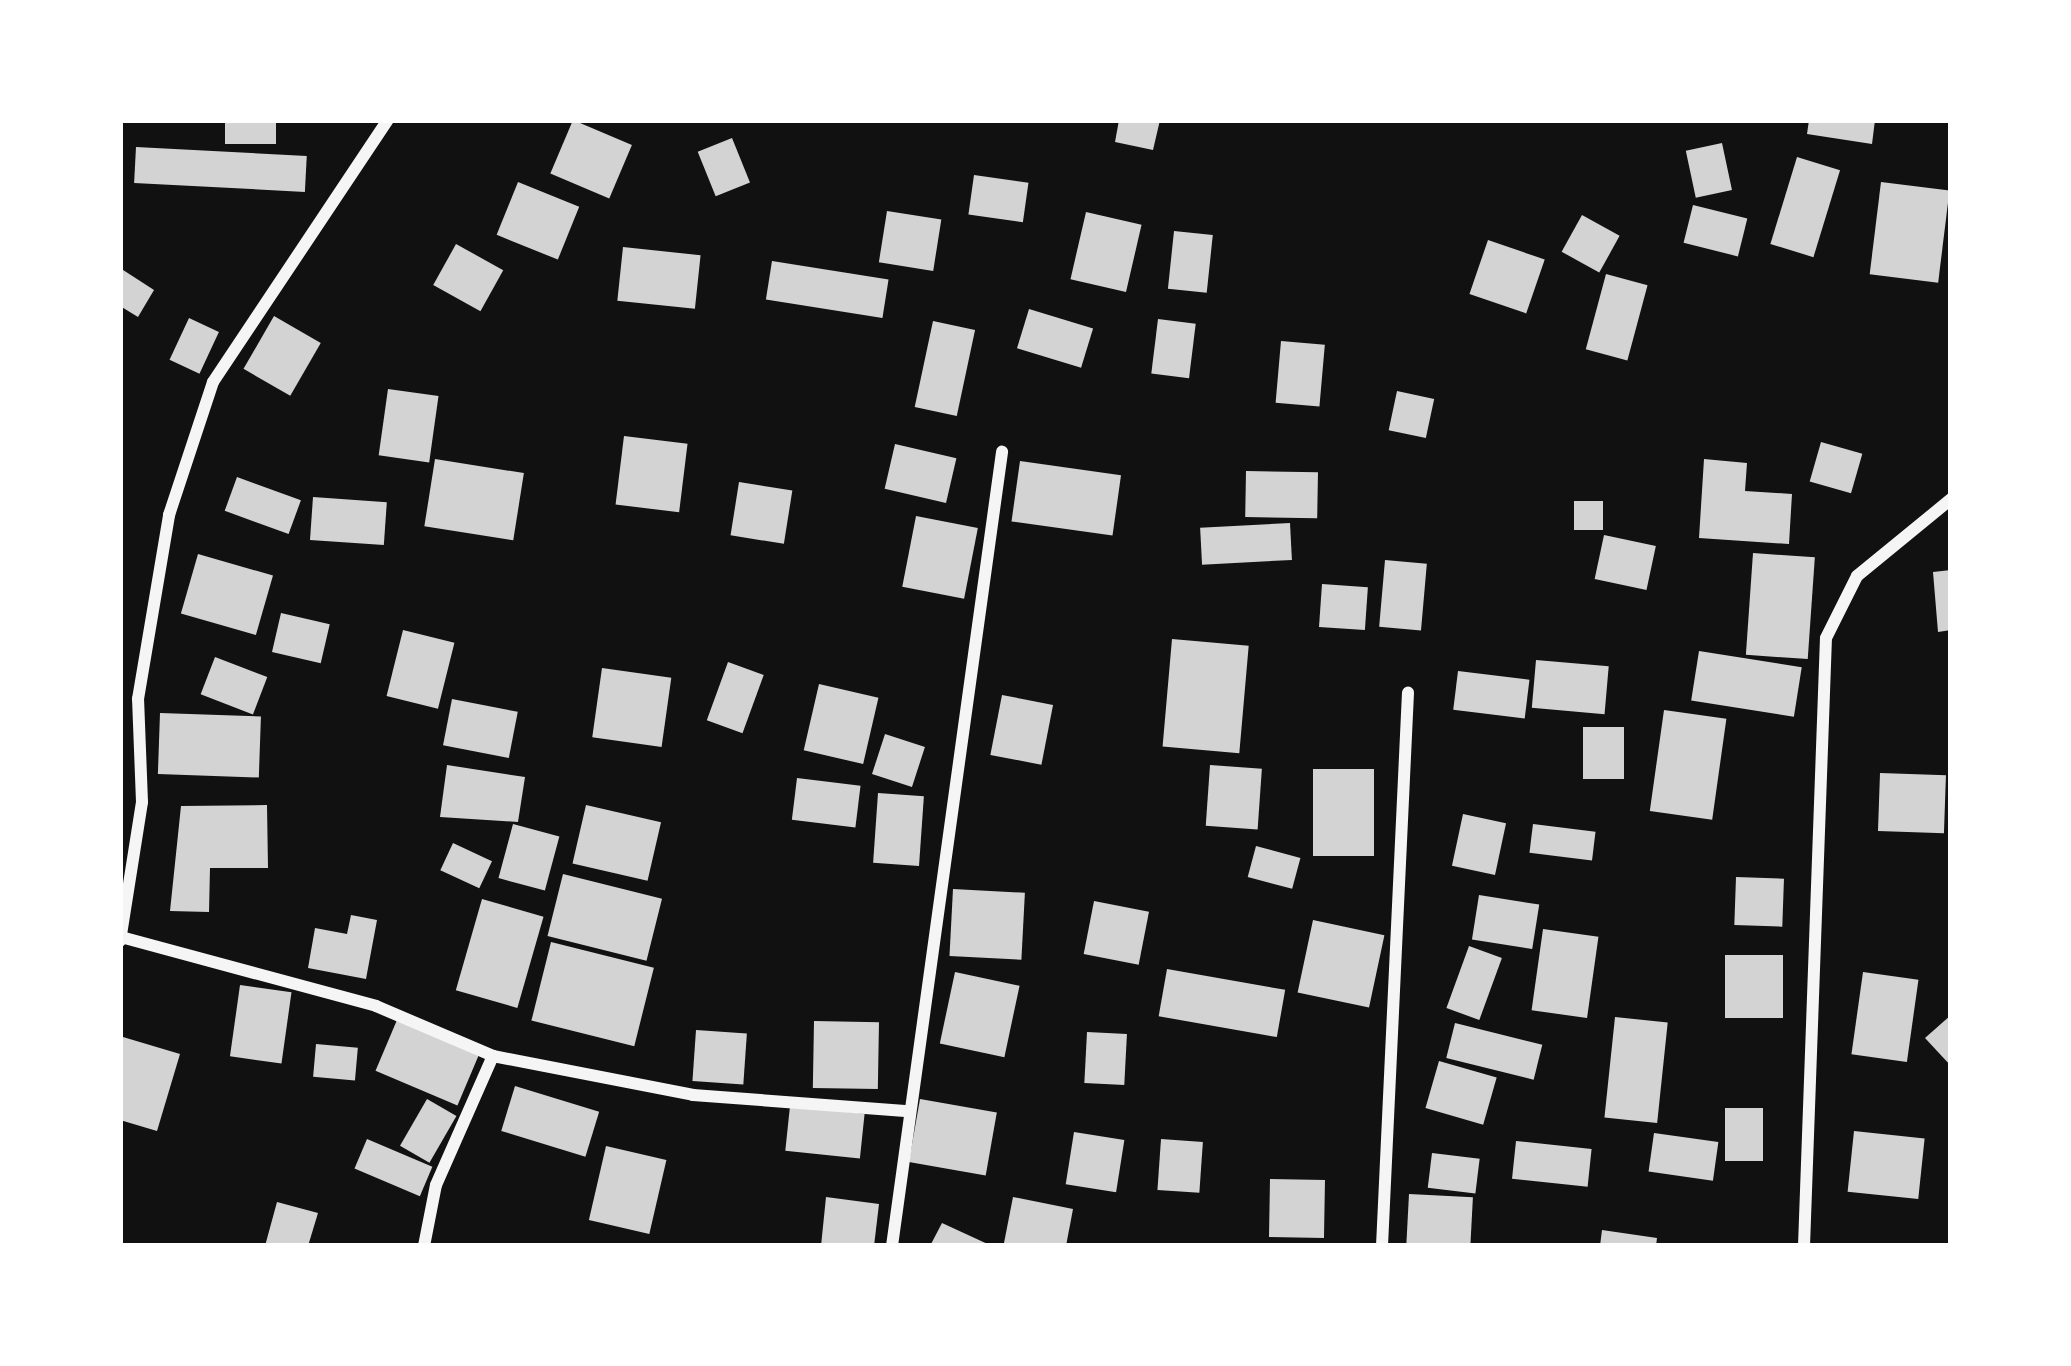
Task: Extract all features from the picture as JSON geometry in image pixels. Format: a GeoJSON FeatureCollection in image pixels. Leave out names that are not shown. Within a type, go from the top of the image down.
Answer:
{"type":"FeatureCollection","features":[{"type":"Feature","properties":{"kind":"street"},"geometry":{"type":"LineString","coordinates":[[388,120],[213,382],[169,515],[138,699],[142,802],[121,939],[376,1006],[493,1056],[693,1095],[908,1112]]}},
{"type":"Feature","properties":{"kind":"street"},"geometry":{"type":"LineString","coordinates":[[892,1246],[1002,452]]}},
{"type":"Feature","properties":{"kind":"street"},"geometry":{"type":"LineString","coordinates":[[1804,1246],[1826,638],[1857,576],[1951,499]]}},
{"type":"Feature","properties":{"kind":"street"},"geometry":{"type":"LineString","coordinates":[[1382,1246],[1408,693]]}},
{"type":"Feature","properties":{"kind":"street"},"geometry":{"type":"LineString","coordinates":[[424,1246],[436,1185],[493,1056]]}},
{"type":"Feature","properties":{"kind":"building"},"geometry":{"type":"Polygon","coordinates":[[[225,120],[276,120],[276,144],[225,144],[225,120]]]}},
{"type":"Feature","properties":{"kind":"building"},"geometry":{"type":"Polygon","coordinates":[[[573,120],[632,145],[609,198],[550,173],[573,120]]]}},
{"type":"Feature","properties":{"kind":"building"},"geometry":{"type":"Polygon","coordinates":[[[1119,120],[1160,120],[1153,150],[1115,142],[1119,120]]]}},
{"type":"Feature","properties":{"kind":"building"},"geometry":{"type":"Polygon","coordinates":[[[1809,120],[1875,120],[1872,144],[1807,134],[1809,120]]]}},
{"type":"Feature","properties":{"kind":"building"},"geometry":{"type":"Polygon","coordinates":[[[732,138],[750,183],[716,196],[698,152],[732,138]]]}},
{"type":"Feature","properties":{"kind":"building"},"geometry":{"type":"Polygon","coordinates":[[[1722,143],[1732,190],[1696,198],[1686,151],[1722,143]]]}},
{"type":"Feature","properties":{"kind":"building"},"geometry":{"type":"Polygon","coordinates":[[[136,147],[307,156],[305,192],[134,183],[136,147]]]}},
{"type":"Feature","properties":{"kind":"building"},"geometry":{"type":"Polygon","coordinates":[[[1797,157],[1840,170],[1813,257],[1770,244],[1797,157]]]}},
{"type":"Feature","properties":{"kind":"building"},"geometry":{"type":"Polygon","coordinates":[[[974,175],[1028,183],[1023,222],[968,215],[974,175]]]}},
{"type":"Feature","properties":{"kind":"building"},"geometry":{"type":"Polygon","coordinates":[[[518,182],[579,207],[558,260],[497,235],[518,182]]]}},
{"type":"Feature","properties":{"kind":"building"},"geometry":{"type":"Polygon","coordinates":[[[1881,182],[1949,190],[1938,283],[1870,274],[1881,182]]]}},
{"type":"Feature","properties":{"kind":"building"},"geometry":{"type":"Polygon","coordinates":[[[1693,205],[1747,219],[1738,256],[1684,243],[1693,205]]]}},
{"type":"Feature","properties":{"kind":"building"},"geometry":{"type":"Polygon","coordinates":[[[887,211],[941,220],[933,271],[879,262],[887,211]]]}},
{"type":"Feature","properties":{"kind":"building"},"geometry":{"type":"Polygon","coordinates":[[[1086,212],[1142,225],[1126,292],[1070,279],[1086,212]]]}},
{"type":"Feature","properties":{"kind":"building"},"geometry":{"type":"Polygon","coordinates":[[[1582,215],[1620,236],[1599,273],[1562,252],[1582,215]]]}},
{"type":"Feature","properties":{"kind":"building"},"geometry":{"type":"Polygon","coordinates":[[[1174,231],[1213,235],[1207,293],[1168,289],[1174,231]]]}},
{"type":"Feature","properties":{"kind":"building"},"geometry":{"type":"Polygon","coordinates":[[[1488,240],[1545,260],[1526,313],[1469,294],[1488,240]]]}},
{"type":"Feature","properties":{"kind":"building"},"geometry":{"type":"Polygon","coordinates":[[[456,244],[503,270],[480,311],[433,285],[456,244]]]}},
{"type":"Feature","properties":{"kind":"building"},"geometry":{"type":"Polygon","coordinates":[[[623,247],[701,255],[695,309],[617,301],[623,247]]]}},
{"type":"Feature","properties":{"kind":"building"},"geometry":{"type":"Polygon","coordinates":[[[772,261],[889,279],[882,318],[766,300],[772,261]]]}},
{"type":"Feature","properties":{"kind":"building"},"geometry":{"type":"Polygon","coordinates":[[[120,268],[154,290],[138,317],[120,306],[120,268]]]}},
{"type":"Feature","properties":{"kind":"building"},"geometry":{"type":"Polygon","coordinates":[[[1606,274],[1648,285],[1627,360],[1586,349],[1606,274]]]}},
{"type":"Feature","properties":{"kind":"building"},"geometry":{"type":"Polygon","coordinates":[[[1029,309],[1093,329],[1081,368],[1017,348],[1029,309]]]}},
{"type":"Feature","properties":{"kind":"building"},"geometry":{"type":"Polygon","coordinates":[[[274,316],[321,343],[290,396],[244,369],[274,316]]]}},
{"type":"Feature","properties":{"kind":"building"},"geometry":{"type":"Polygon","coordinates":[[[189,318],[219,332],[199,374],[170,360],[189,318]]]}},
{"type":"Feature","properties":{"kind":"building"},"geometry":{"type":"Polygon","coordinates":[[[1158,319],[1196,324],[1189,378],[1151,374],[1158,319]]]}},
{"type":"Feature","properties":{"kind":"building"},"geometry":{"type":"Polygon","coordinates":[[[933,321],[975,330],[957,416],[915,407],[933,321]]]}},
{"type":"Feature","properties":{"kind":"building"},"geometry":{"type":"Polygon","coordinates":[[[1281,341],[1325,345],[1319,407],[1276,403],[1281,341]]]}},
{"type":"Feature","properties":{"kind":"building"},"geometry":{"type":"Polygon","coordinates":[[[388,389],[439,396],[429,462],[379,455],[388,389]]]}},
{"type":"Feature","properties":{"kind":"building"},"geometry":{"type":"Polygon","coordinates":[[[1397,391],[1434,399],[1426,438],[1389,430],[1397,391]]]}},
{"type":"Feature","properties":{"kind":"building"},"geometry":{"type":"Polygon","coordinates":[[[624,436],[688,444],[679,512],[616,504],[624,436]]]}},
{"type":"Feature","properties":{"kind":"building"},"geometry":{"type":"Polygon","coordinates":[[[1821,442],[1862,454],[1851,493],[1810,481],[1821,442]]]}},
{"type":"Feature","properties":{"kind":"building"},"geometry":{"type":"Polygon","coordinates":[[[895,444],[956,458],[946,503],[885,489],[895,444]]]}},
{"type":"Feature","properties":{"kind":"building"},"geometry":{"type":"Polygon","coordinates":[[[435,459],[524,473],[513,540],[424,526],[435,459]]]}},
{"type":"Feature","properties":{"kind":"building"},"geometry":{"type":"Polygon","coordinates":[[[1704,459],[1747,463],[1745,491],[1792,494],[1789,544],[1699,538],[1704,459]]]}},
{"type":"Feature","properties":{"kind":"building"},"geometry":{"type":"Polygon","coordinates":[[[1020,461],[1121,475],[1113,536],[1012,521],[1020,461]]]}},
{"type":"Feature","properties":{"kind":"building"},"geometry":{"type":"Polygon","coordinates":[[[1246,471],[1318,472],[1317,518],[1245,517],[1246,471]]]}},
{"type":"Feature","properties":{"kind":"building"},"geometry":{"type":"Polygon","coordinates":[[[237,477],[301,500],[289,534],[225,511],[237,477]]]}},
{"type":"Feature","properties":{"kind":"building"},"geometry":{"type":"Polygon","coordinates":[[[739,482],[792,490],[784,544],[731,535],[739,482]]]}},
{"type":"Feature","properties":{"kind":"building"},"geometry":{"type":"Polygon","coordinates":[[[313,497],[387,502],[384,545],[310,540],[313,497]]]}},
{"type":"Feature","properties":{"kind":"building"},"geometry":{"type":"Polygon","coordinates":[[[1574,501],[1603,501],[1603,530],[1574,530],[1574,501]]]}},
{"type":"Feature","properties":{"kind":"building"},"geometry":{"type":"Polygon","coordinates":[[[916,516],[978,528],[964,599],[902,587],[916,516]]]}},
{"type":"Feature","properties":{"kind":"building"},"geometry":{"type":"Polygon","coordinates":[[[1290,523],[1292,560],[1202,565],[1200,528],[1290,523]]]}},
{"type":"Feature","properties":{"kind":"building"},"geometry":{"type":"Polygon","coordinates":[[[1604,535],[1656,546],[1646,590],[1595,579],[1604,535]]]}},
{"type":"Feature","properties":{"kind":"building"},"geometry":{"type":"Polygon","coordinates":[[[1753,553],[1815,557],[1808,659],[1746,655],[1753,553]]]}},
{"type":"Feature","properties":{"kind":"building"},"geometry":{"type":"Polygon","coordinates":[[[198,554],[273,575],[256,635],[181,614],[198,554]]]}},
{"type":"Feature","properties":{"kind":"building"},"geometry":{"type":"Polygon","coordinates":[[[1385,560],[1427,564],[1421,630],[1379,627],[1385,560]]]}},
{"type":"Feature","properties":{"kind":"building"},"geometry":{"type":"Polygon","coordinates":[[[1951,570],[1951,630],[1938,632],[1933,572],[1951,570]]]}},
{"type":"Feature","properties":{"kind":"building"},"geometry":{"type":"Polygon","coordinates":[[[1322,584],[1368,587],[1365,630],[1319,627],[1322,584]]]}},
{"type":"Feature","properties":{"kind":"building"},"geometry":{"type":"Polygon","coordinates":[[[281,613],[330,624],[321,663],[272,652],[281,613]]]}},
{"type":"Feature","properties":{"kind":"building"},"geometry":{"type":"Polygon","coordinates":[[[403,630],[454,643],[438,709],[387,696],[403,630]]]}},
{"type":"Feature","properties":{"kind":"building"},"geometry":{"type":"Polygon","coordinates":[[[1172,639],[1249,646],[1239,753],[1163,747],[1172,639]]]}},
{"type":"Feature","properties":{"kind":"building"},"geometry":{"type":"Polygon","coordinates":[[[1699,651],[1802,667],[1794,717],[1691,700],[1699,651]]]}},
{"type":"Feature","properties":{"kind":"building"},"geometry":{"type":"Polygon","coordinates":[[[215,657],[267,677],[253,714],[201,694],[215,657]]]}},
{"type":"Feature","properties":{"kind":"building"},"geometry":{"type":"Polygon","coordinates":[[[1536,660],[1609,666],[1605,714],[1532,708],[1536,660]]]}},
{"type":"Feature","properties":{"kind":"building"},"geometry":{"type":"Polygon","coordinates":[[[728,662],[764,675],[743,733],[707,720],[728,662]]]}},
{"type":"Feature","properties":{"kind":"building"},"geometry":{"type":"Polygon","coordinates":[[[602,668],[671,678],[662,747],[592,737],[602,668]]]}},
{"type":"Feature","properties":{"kind":"building"},"geometry":{"type":"Polygon","coordinates":[[[1458,671],[1529,680],[1525,718],[1453,710],[1458,671]]]}},
{"type":"Feature","properties":{"kind":"building"},"geometry":{"type":"Polygon","coordinates":[[[819,684],[878,698],[863,764],[804,750],[819,684]]]}},
{"type":"Feature","properties":{"kind":"building"},"geometry":{"type":"Polygon","coordinates":[[[1002,695],[1053,705],[1041,765],[990,755],[1002,695]]]}},
{"type":"Feature","properties":{"kind":"building"},"geometry":{"type":"Polygon","coordinates":[[[452,699],[518,712],[509,758],[443,745],[452,699]]]}},
{"type":"Feature","properties":{"kind":"building"},"geometry":{"type":"Polygon","coordinates":[[[1664,710],[1726,719],[1712,820],[1650,811],[1664,710]]]}},
{"type":"Feature","properties":{"kind":"building"},"geometry":{"type":"Polygon","coordinates":[[[160,713],[261,717],[259,777],[158,774],[160,713]]]}},
{"type":"Feature","properties":{"kind":"building"},"geometry":{"type":"Polygon","coordinates":[[[1583,727],[1624,727],[1624,779],[1583,779],[1583,727]]]}},
{"type":"Feature","properties":{"kind":"building"},"geometry":{"type":"Polygon","coordinates":[[[885,734],[925,747],[912,787],[872,774],[885,734]]]}},
{"type":"Feature","properties":{"kind":"building"},"geometry":{"type":"Polygon","coordinates":[[[447,765],[525,777],[518,822],[440,817],[447,765]]]}},
{"type":"Feature","properties":{"kind":"building"},"geometry":{"type":"Polygon","coordinates":[[[1210,765],[1262,769],[1258,829],[1206,826],[1210,765]]]}},
{"type":"Feature","properties":{"kind":"building"},"geometry":{"type":"Polygon","coordinates":[[[1313,769],[1374,769],[1374,856],[1313,856],[1313,769]]]}},
{"type":"Feature","properties":{"kind":"building"},"geometry":{"type":"Polygon","coordinates":[[[1880,773],[1946,775],[1944,833],[1878,831],[1880,773]]]}},
{"type":"Feature","properties":{"kind":"building"},"geometry":{"type":"Polygon","coordinates":[[[797,778],[861,786],[855,827],[792,820],[797,778]]]}},
{"type":"Feature","properties":{"kind":"building"},"geometry":{"type":"Polygon","coordinates":[[[878,793],[924,796],[919,866],[873,863],[878,793]]]}},
{"type":"Feature","properties":{"kind":"building"},"geometry":{"type":"Polygon","coordinates":[[[267,805],[268,868],[210,868],[209,912],[170,911],[181,806],[267,805]]]}},
{"type":"Feature","properties":{"kind":"building"},"geometry":{"type":"Polygon","coordinates":[[[586,805],[661,822],[648,881],[573,863],[586,805]]]}},
{"type":"Feature","properties":{"kind":"building"},"geometry":{"type":"Polygon","coordinates":[[[1463,814],[1506,823],[1495,875],[1452,866],[1463,814]]]}},
{"type":"Feature","properties":{"kind":"building"},"geometry":{"type":"Polygon","coordinates":[[[513,824],[559,836],[545,891],[499,878],[513,824]]]}},
{"type":"Feature","properties":{"kind":"building"},"geometry":{"type":"Polygon","coordinates":[[[1533,824],[1596,832],[1592,860],[1529,853],[1533,824]]]}},
{"type":"Feature","properties":{"kind":"building"},"geometry":{"type":"Polygon","coordinates":[[[453,843],[492,861],[479,888],[440,870],[453,843]]]}},
{"type":"Feature","properties":{"kind":"building"},"geometry":{"type":"Polygon","coordinates":[[[1256,846],[1300,858],[1292,889],[1248,877],[1256,846]]]}},
{"type":"Feature","properties":{"kind":"building"},"geometry":{"type":"Polygon","coordinates":[[[563,874],[662,899],[646,961],[548,936],[563,874]]]}},
{"type":"Feature","properties":{"kind":"building"},"geometry":{"type":"Polygon","coordinates":[[[1736,877],[1784,879],[1782,927],[1734,925],[1736,877]]]}},
{"type":"Feature","properties":{"kind":"building"},"geometry":{"type":"Polygon","coordinates":[[[953,889],[1025,893],[1021,960],[949,956],[953,889]]]}},
{"type":"Feature","properties":{"kind":"building"},"geometry":{"type":"Polygon","coordinates":[[[1479,895],[1539,905],[1532,949],[1472,939],[1479,895]]]}},
{"type":"Feature","properties":{"kind":"building"},"geometry":{"type":"Polygon","coordinates":[[[482,899],[544,917],[517,1008],[456,990],[482,899]]]}},
{"type":"Feature","properties":{"kind":"building"},"geometry":{"type":"Polygon","coordinates":[[[1094,901],[1149,912],[1139,965],[1084,954],[1094,901]]]}},
{"type":"Feature","properties":{"kind":"building"},"geometry":{"type":"Polygon","coordinates":[[[351,915],[377,920],[366,979],[308,968],[315,928],[347,934],[351,915]]]}},
{"type":"Feature","properties":{"kind":"building"},"geometry":{"type":"Polygon","coordinates":[[[1313,920],[1384,935],[1369,1008],[1298,992],[1313,920]]]}},
{"type":"Feature","properties":{"kind":"building"},"geometry":{"type":"Polygon","coordinates":[[[1543,929],[1598,937],[1587,1018],[1532,1010],[1543,929]]]}},
{"type":"Feature","properties":{"kind":"building"},"geometry":{"type":"Polygon","coordinates":[[[551,942],[654,968],[634,1046],[531,1021],[551,942]]]}},
{"type":"Feature","properties":{"kind":"building"},"geometry":{"type":"Polygon","coordinates":[[[1469,946],[1502,958],[1479,1020],[1446,1008],[1469,946]]]}},
{"type":"Feature","properties":{"kind":"building"},"geometry":{"type":"Polygon","coordinates":[[[1725,955],[1783,955],[1783,1018],[1725,1018],[1725,955]]]}},
{"type":"Feature","properties":{"kind":"building"},"geometry":{"type":"Polygon","coordinates":[[[1167,969],[1285,990],[1277,1037],[1159,1016],[1167,969]]]}},
{"type":"Feature","properties":{"kind":"building"},"geometry":{"type":"Polygon","coordinates":[[[955,972],[1020,986],[1004,1057],[940,1043],[955,972]]]}},
{"type":"Feature","properties":{"kind":"building"},"geometry":{"type":"Polygon","coordinates":[[[1863,972],[1918,980],[1907,1062],[1851,1054],[1863,972]]]}},
{"type":"Feature","properties":{"kind":"building"},"geometry":{"type":"Polygon","coordinates":[[[240,985],[291,992],[281,1064],[230,1056],[240,985]]]}},
{"type":"Feature","properties":{"kind":"building"},"geometry":{"type":"Polygon","coordinates":[[[1951,1015],[1951,1066],[1925,1038],[1951,1015]]]}},
{"type":"Feature","properties":{"kind":"building"},"geometry":{"type":"Polygon","coordinates":[[[1615,1017],[1668,1023],[1657,1123],[1604,1117],[1615,1017]]]}},
{"type":"Feature","properties":{"kind":"building"},"geometry":{"type":"Polygon","coordinates":[[[397,1020],[479,1055],[457,1105],[376,1071],[397,1020]]]}},
{"type":"Feature","properties":{"kind":"building"},"geometry":{"type":"Polygon","coordinates":[[[814,1021],[879,1022],[878,1089],[813,1088],[814,1021]]]}},
{"type":"Feature","properties":{"kind":"building"},"geometry":{"type":"Polygon","coordinates":[[[1455,1023],[1542,1045],[1534,1080],[1446,1058],[1455,1023]]]}},
{"type":"Feature","properties":{"kind":"building"},"geometry":{"type":"Polygon","coordinates":[[[696,1030],[747,1034],[743,1084],[692,1081],[696,1030]]]}},
{"type":"Feature","properties":{"kind":"building"},"geometry":{"type":"Polygon","coordinates":[[[1087,1032],[1127,1034],[1124,1085],[1084,1083],[1087,1032]]]}},
{"type":"Feature","properties":{"kind":"building"},"geometry":{"type":"Polygon","coordinates":[[[123,1037],[180,1054],[157,1131],[120,1120],[123,1037]]]}},
{"type":"Feature","properties":{"kind":"building"},"geometry":{"type":"Polygon","coordinates":[[[316,1044],[358,1048],[355,1081],[313,1077],[316,1044]]]}},
{"type":"Feature","properties":{"kind":"building"},"geometry":{"type":"Polygon","coordinates":[[[1439,1061],[1497,1078],[1483,1125],[1425,1108],[1439,1061]]]}},
{"type":"Feature","properties":{"kind":"building"},"geometry":{"type":"Polygon","coordinates":[[[515,1086],[599,1112],[585,1157],[501,1131],[515,1086]]]}},
{"type":"Feature","properties":{"kind":"building"},"geometry":{"type":"Polygon","coordinates":[[[427,1099],[456,1116],[429,1163],[400,1146],[427,1099]]]}},
{"type":"Feature","properties":{"kind":"building"},"geometry":{"type":"Polygon","coordinates":[[[920,1099],[997,1113],[986,1176],[909,1162],[920,1099]]]}},
{"type":"Feature","properties":{"kind":"building"},"geometry":{"type":"Polygon","coordinates":[[[790,1106],[865,1114],[860,1159],[785,1151],[790,1106]]]}},
{"type":"Feature","properties":{"kind":"building"},"geometry":{"type":"Polygon","coordinates":[[[1725,1108],[1763,1108],[1763,1161],[1725,1161],[1725,1108]]]}},
{"type":"Feature","properties":{"kind":"building"},"geometry":{"type":"Polygon","coordinates":[[[1854,1131],[1925,1138],[1918,1199],[1848,1192],[1854,1131]]]}},
{"type":"Feature","properties":{"kind":"building"},"geometry":{"type":"Polygon","coordinates":[[[1074,1132],[1124,1140],[1116,1192],[1066,1184],[1074,1132]]]}},
{"type":"Feature","properties":{"kind":"building"},"geometry":{"type":"Polygon","coordinates":[[[1654,1133],[1718,1142],[1713,1181],[1649,1172],[1654,1133]]]}},
{"type":"Feature","properties":{"kind":"building"},"geometry":{"type":"Polygon","coordinates":[[[367,1139],[432,1167],[420,1196],[354,1168],[367,1139]]]}},
{"type":"Feature","properties":{"kind":"building"},"geometry":{"type":"Polygon","coordinates":[[[1161,1139],[1203,1142],[1199,1193],[1157,1190],[1161,1139]]]}},
{"type":"Feature","properties":{"kind":"building"},"geometry":{"type":"Polygon","coordinates":[[[1516,1141],[1592,1149],[1588,1187],[1512,1179],[1516,1141]]]}},
{"type":"Feature","properties":{"kind":"building"},"geometry":{"type":"Polygon","coordinates":[[[606,1146],[666,1160],[649,1234],[589,1220],[606,1146]]]}},
{"type":"Feature","properties":{"kind":"building"},"geometry":{"type":"Polygon","coordinates":[[[1432,1153],[1480,1159],[1475,1194],[1428,1188],[1432,1153]]]}},
{"type":"Feature","properties":{"kind":"building"},"geometry":{"type":"Polygon","coordinates":[[[1270,1179],[1325,1180],[1324,1238],[1269,1237],[1270,1179]]]}},
{"type":"Feature","properties":{"kind":"building"},"geometry":{"type":"Polygon","coordinates":[[[1409,1194],[1473,1197],[1470,1246],[1406,1246],[1409,1194]]]}},
{"type":"Feature","properties":{"kind":"building"},"geometry":{"type":"Polygon","coordinates":[[[826,1197],[879,1204],[874,1246],[821,1246],[826,1197]]]}},
{"type":"Feature","properties":{"kind":"building"},"geometry":{"type":"Polygon","coordinates":[[[1013,1197],[1073,1209],[1066,1246],[1004,1243],[1013,1197]]]}},
{"type":"Feature","properties":{"kind":"building"},"geometry":{"type":"Polygon","coordinates":[[[277,1202],[318,1213],[308,1246],[265,1246],[277,1202]]]}},
{"type":"Feature","properties":{"kind":"building"},"geometry":{"type":"Polygon","coordinates":[[[942,1223],[992,1246],[930,1246],[942,1223]]]}},
{"type":"Feature","properties":{"kind":"building"},"geometry":{"type":"Polygon","coordinates":[[[1602,1230],[1657,1238],[1656,1246],[1600,1246],[1602,1230]]]}}]}
